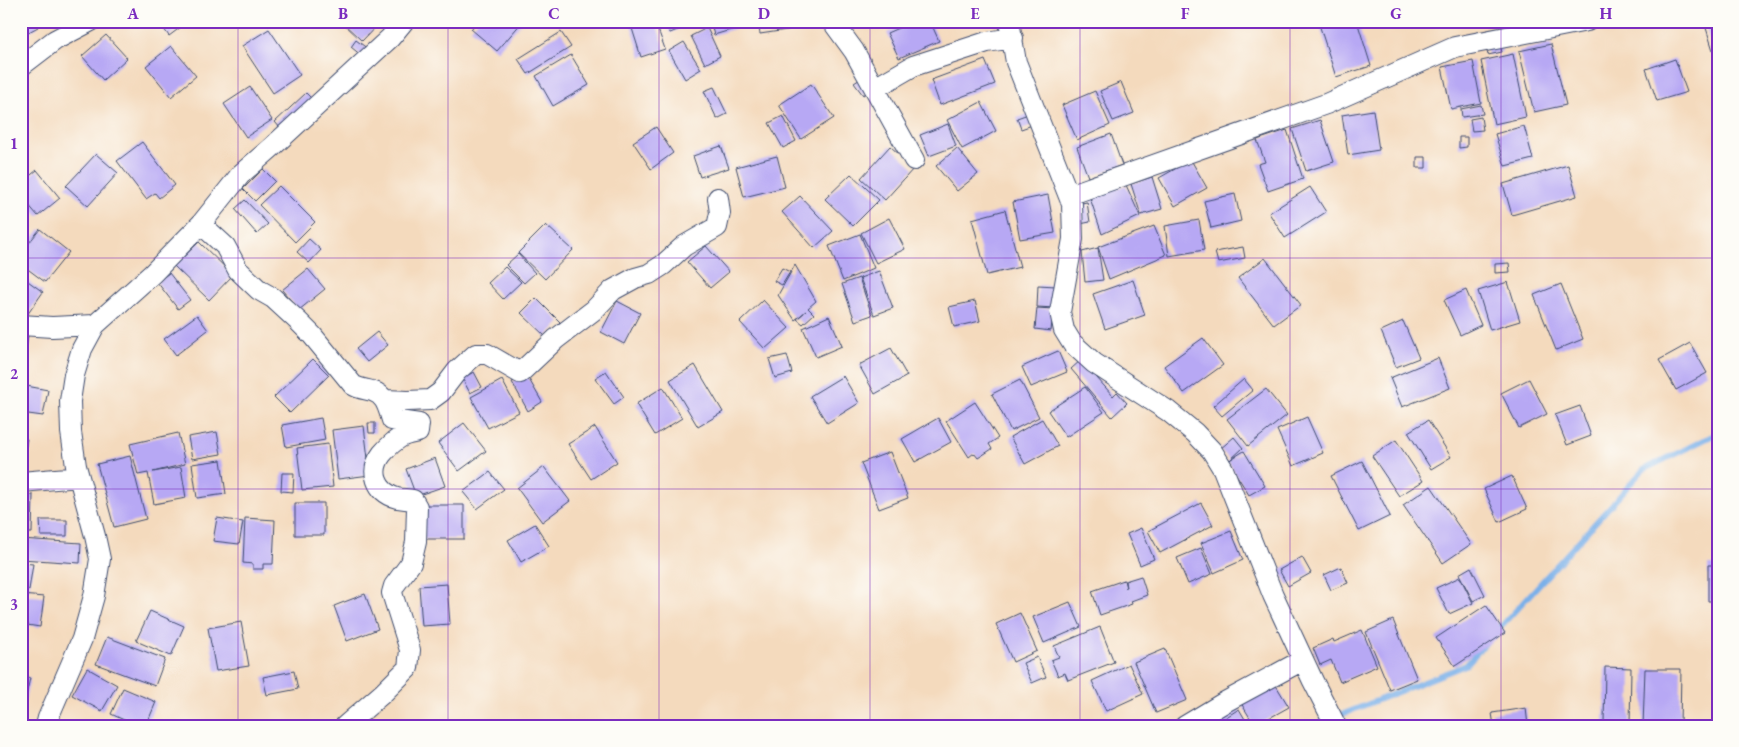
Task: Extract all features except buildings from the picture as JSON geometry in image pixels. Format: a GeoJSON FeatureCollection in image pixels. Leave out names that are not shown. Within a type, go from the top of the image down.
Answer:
{"type":"FeatureCollection","features":[{"type":"Feature","properties":{"kind":"street"},"geometry":{"type":"LineString","coordinates":[[21,66],[55,40],[91,21]]}},
{"type":"Feature","properties":{"kind":"street"},"geometry":{"type":"LineString","coordinates":[[46,726],[82,639],[94,596],[100,559],[79,477],[71,432],[70,400],[82,349],[95,325],[152,274],[201,224],[241,174],[383,44],[404,21]]}},
{"type":"Feature","properties":{"kind":"street"},"geometry":{"type":"LineString","coordinates":[[835,21],[914,160]]}},
{"type":"Feature","properties":{"kind":"street"},"geometry":{"type":"LineString","coordinates":[[1069,195],[1326,104],[1455,47],[1587,21]]}},
{"type":"Feature","properties":{"kind":"street"},"geometry":{"type":"LineString","coordinates":[[874,88],[913,66],[987,42],[1011,30],[1016,62],[1072,204],[1074,239],[1060,312],[1064,330],[1072,343],[1094,363],[1168,412],[1212,451],[1223,470],[1273,595],[1336,726]]}},
{"type":"Feature","properties":{"kind":"street"},"geometry":{"type":"LineString","coordinates":[[385,400],[430,400],[441,392],[457,371],[476,354],[487,354],[520,373],[556,339],[594,310],[614,290],[626,282],[656,270],[684,246],[717,227],[720,213],[718,198]]}},
{"type":"Feature","properties":{"kind":"street"},"geometry":{"type":"LineString","coordinates":[[201,224],[225,246],[238,270],[258,290],[273,298],[298,321],[353,385],[359,389],[379,394],[385,400],[392,420],[419,424],[418,432],[402,436],[389,446],[378,460],[375,471],[377,482],[384,490],[396,498],[413,500],[417,507],[416,542],[412,563],[394,586],[392,593],[410,650],[408,668],[382,694],[345,726]]}},
{"type":"Feature","properties":{"kind":"street"},"geometry":{"type":"LineString","coordinates":[[21,325],[52,327],[95,325]]}},
{"type":"Feature","properties":{"kind":"street"},"geometry":{"type":"LineString","coordinates":[[21,482],[79,477]]}},
{"type":"Feature","properties":{"kind":"street"},"geometry":{"type":"LineString","coordinates":[[1185,726],[1303,660]]}},
{"type":"Feature","properties":{"kind":"waterway"},"geometry":{"type":"LineString","coordinates":[[1496,632],[1643,470],[1718,433]]}},
{"type":"Feature","properties":{"kind":"waterway"},"geometry":{"type":"LineString","coordinates":[[1313,726],[1466,665],[1485,644]]}}]}
